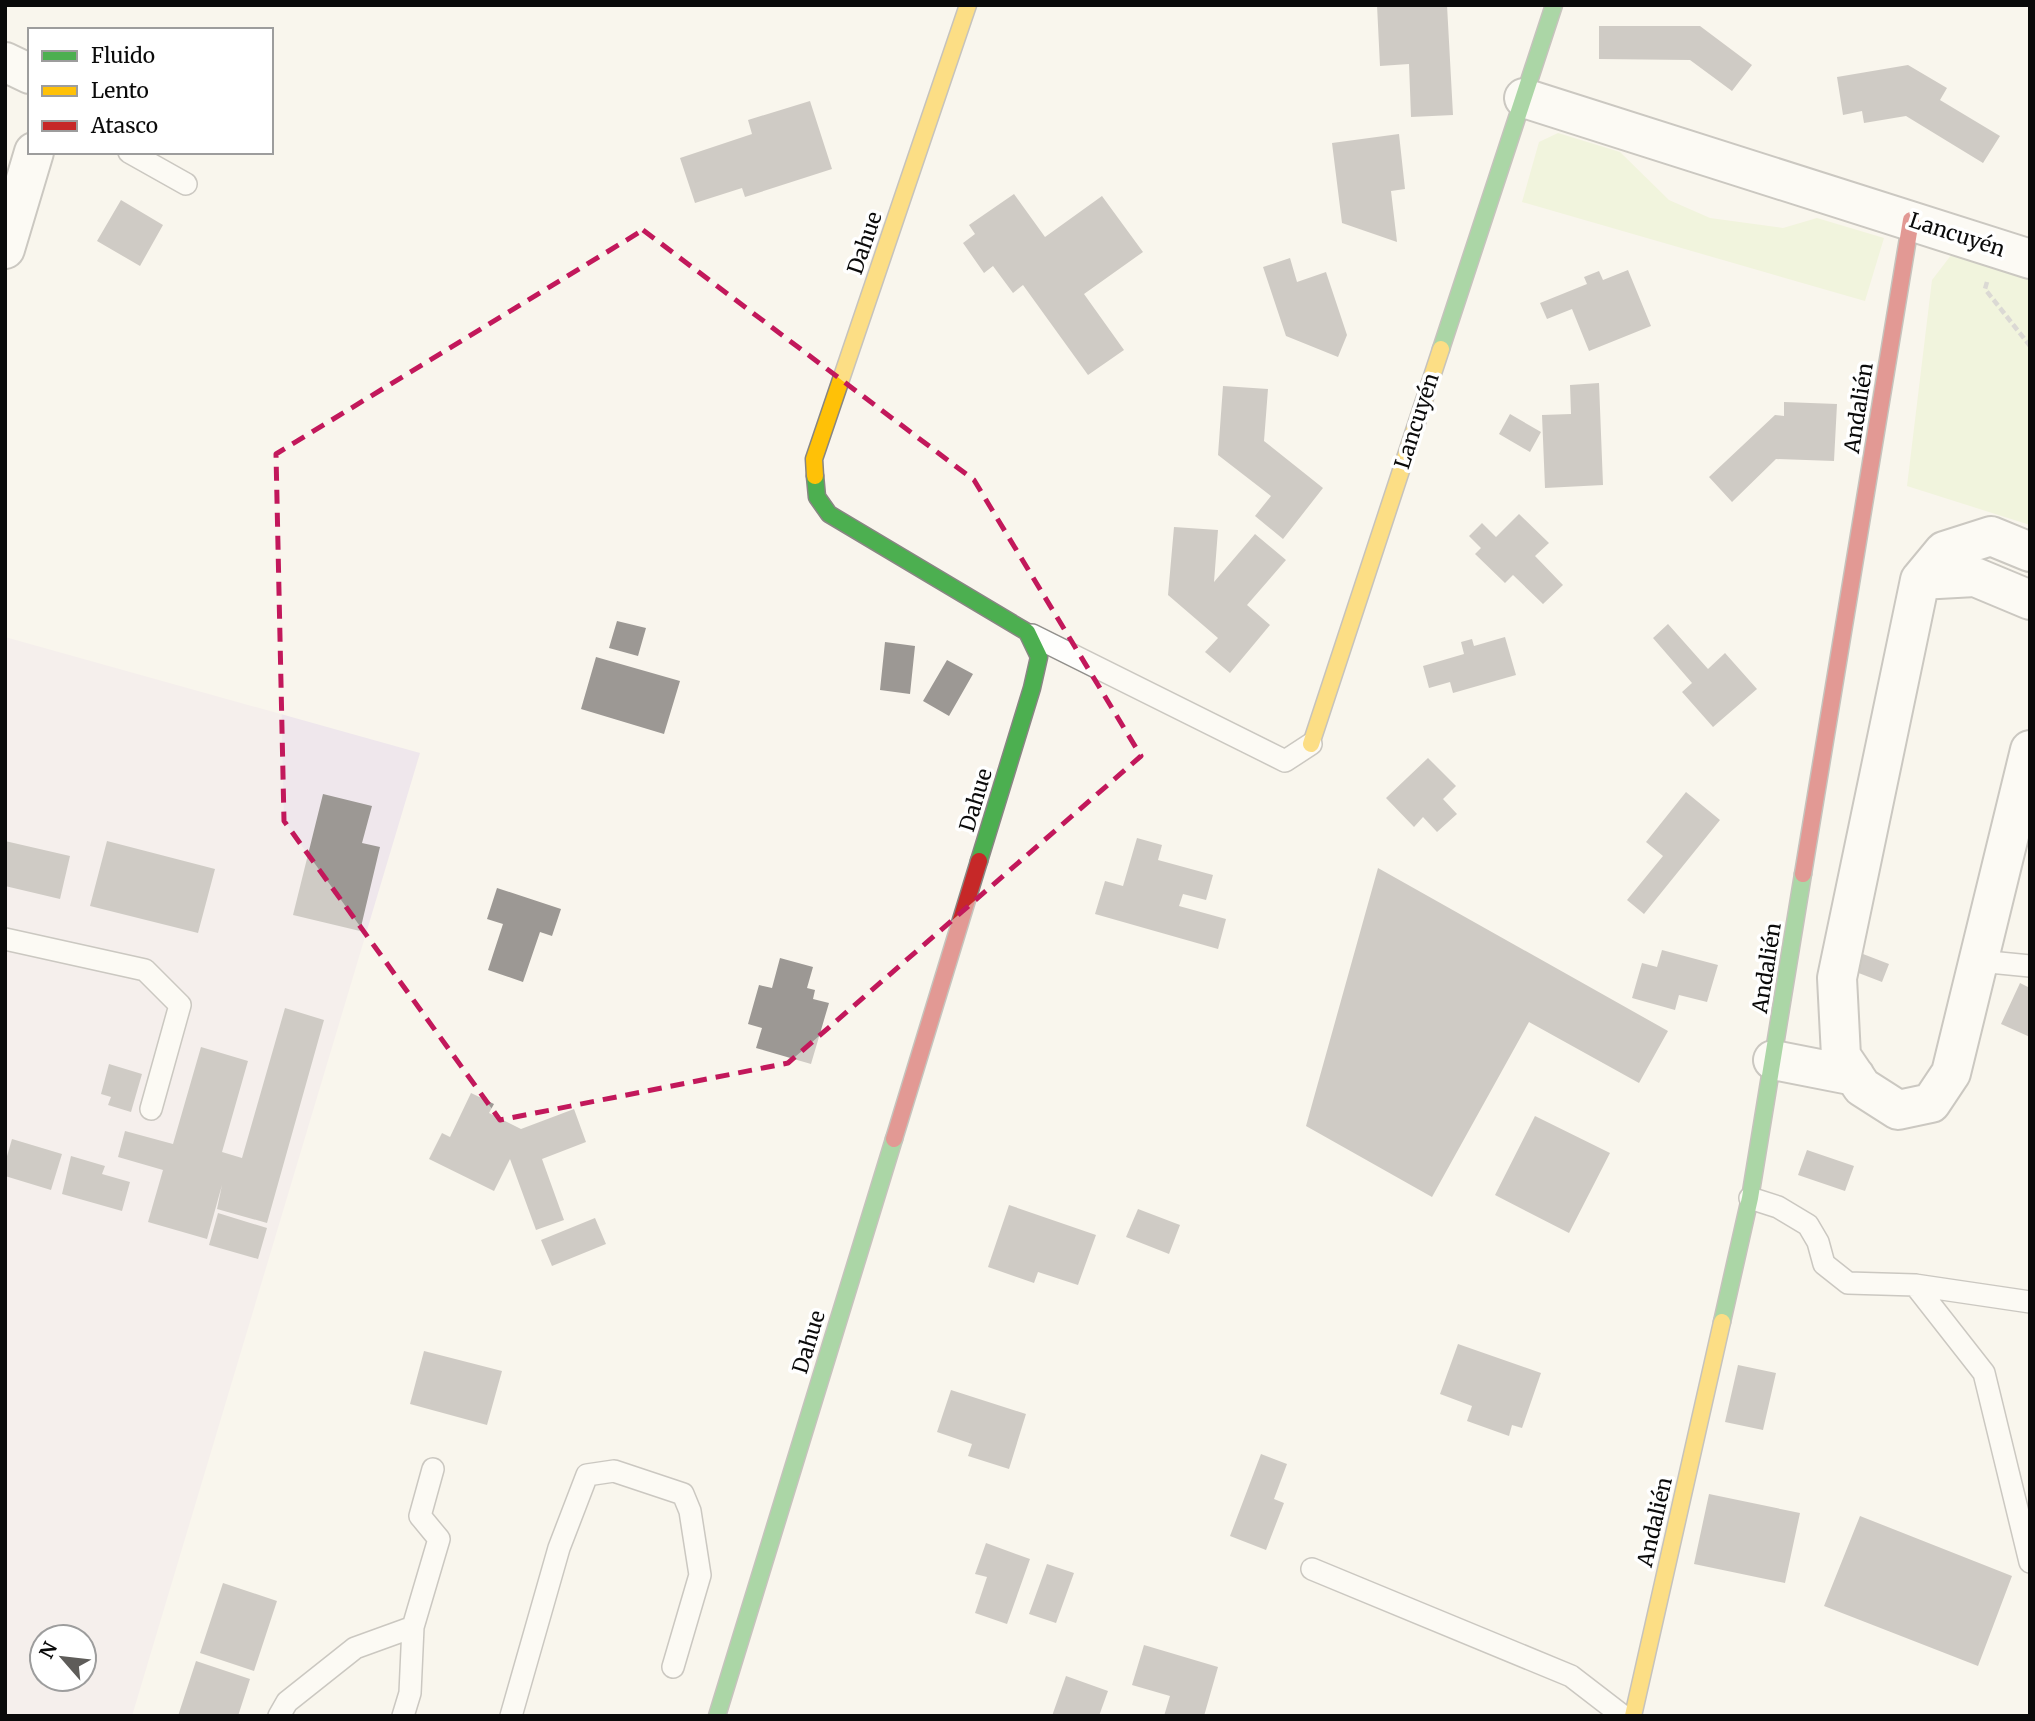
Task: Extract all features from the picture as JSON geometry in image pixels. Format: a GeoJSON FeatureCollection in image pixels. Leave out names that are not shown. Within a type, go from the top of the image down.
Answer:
{"type":"FeatureCollection","features":[{"type":"Feature","properties":{"kind":"street","name":"Dahue"},"geometry":{"type":"LineString","coordinates":[[716,1716],[1032,688],[1039,657],[1027,632],[829,513],[817,497],[814,459],[968,5]]}},
{"type":"Feature","properties":{"kind":"street","name":"Lancuyén"},"geometry":{"type":"LineString","coordinates":[[1311,744],[1554,5]]}},
{"type":"Feature","properties":{"kind":"street"},"geometry":{"type":"LineString","coordinates":[[5,62],[28,73]]}},
{"type":"Feature","properties":{"kind":"street","name":"Lancuyén"},"geometry":{"type":"LineString","coordinates":[[1524,98],[2013,253]]}},
{"type":"Feature","properties":{"kind":"street"},"geometry":{"type":"LineString","coordinates":[[5,249],[33,154]]}},
{"type":"Feature","properties":{"kind":"street","name":"Andalién"},"geometry":{"type":"LineString","coordinates":[[1633,1716],[1750,1198],[1910,220]]}},
{"type":"Feature","properties":{"kind":"street"},"geometry":{"type":"LineString","coordinates":[[2030,552],[1991,536],[1944,551],[1920,580],[1837,978],[1841,1056],[1862,1087],[1898,1110],[1931,1102],[1951,1073],[2030,750]]}},
{"type":"Feature","properties":{"kind":"street"},"geometry":{"type":"LineString","coordinates":[[1920,580],[1975,577],[2030,600]]}},
{"type":"Feature","properties":{"kind":"street"},"geometry":{"type":"LineString","coordinates":[[1773,1060],[1855,1076]]}},
{"type":"Feature","properties":{"kind":"lane"},"geometry":{"type":"LineString","coordinates":[[133,154],[186,184]]}},
{"type":"Feature","properties":{"kind":"lane"},"geometry":{"type":"LineString","coordinates":[[1027,632],[1285,761],[1311,744]]}},
{"type":"Feature","properties":{"kind":"lane"},"geometry":{"type":"LineString","coordinates":[[5,939],[145,970],[180,1005],[152,1109]]}},
{"type":"Feature","properties":{"kind":"lane"},"geometry":{"type":"LineString","coordinates":[[1979,961],[2030,966]]}},
{"type":"Feature","properties":{"kind":"lane"},"geometry":{"type":"LineString","coordinates":[[1750,1198],[1779,1207],[1808,1225],[1818,1242],[1824,1264],[1848,1283],[1915,1285],[2030,1302]]}},
{"type":"Feature","properties":{"kind":"lane"},"geometry":{"type":"LineString","coordinates":[[1915,1285],[1984,1373],[2030,1562]]}},
{"type":"Feature","properties":{"kind":"lane"},"geometry":{"type":"LineString","coordinates":[[403,1716],[410,1693],[414,1627],[439,1539],[420,1517],[433,1469]]}},
{"type":"Feature","properties":{"kind":"lane"},"geometry":{"type":"LineString","coordinates":[[511,1716],[559,1548],[587,1475],[614,1471],[683,1494],[690,1511],[700,1575],[673,1667]]}},
{"type":"Feature","properties":{"kind":"lane"},"geometry":{"type":"LineString","coordinates":[[1312,1569],[1571,1676],[1623,1716]]}},
{"type":"Feature","properties":{"kind":"lane"},"geometry":{"type":"LineString","coordinates":[[279,1716],[287,1702],[355,1648],[414,1627]]}},
{"type":"Feature","properties":{"kind":"path"},"geometry":{"type":"LineString","coordinates":[[2013,253],[1985,289],[2030,346]]}},
{"type":"Feature","properties":{"kind":"highlighted area"},"geometry":{"type":"Polygon","coordinates":[[[643,230],[974,480],[1141,756],[788,1063],[500,1120],[284,821],[276,454],[643,230]]]}},
{"type":"Feature","properties":{"kind":"shaded area"},"geometry":{"type":"Polygon","coordinates":[[[5,637],[420,753],[132,1716],[5,1716],[5,637]]]}},
{"type":"Feature","properties":{"kind":"green space"},"geometry":{"type":"Polygon","coordinates":[[[1558,133],[1620,152],[1669,200],[1710,218],[1783,228],[1817,218],[1884,238],[1865,301],[1522,202],[1539,142],[1558,133]]]}},
{"type":"Feature","properties":{"kind":"green space"},"geometry":{"type":"Polygon","coordinates":[[[1952,254],[1975,256],[2030,272],[2030,525],[1907,486],[1932,280],[1952,254]]]}},
{"type":"Feature","properties":{"kind":"building"},"geometry":{"type":"Polygon","coordinates":[[[1377,5],[1447,5],[1453,115],[1411,117],[1409,64],[1380,66],[1377,5]]]}},
{"type":"Feature","properties":{"kind":"building"},"geometry":{"type":"Polygon","coordinates":[[[1599,26],[1700,26],[1752,65],[1732,91],[1690,60],[1599,59],[1599,26]]]}},
{"type":"Feature","properties":{"kind":"building"},"geometry":{"type":"Polygon","coordinates":[[[1908,65],[1947,88],[1940,100],[2000,136],[1983,163],[1906,116],[1864,123],[1862,111],[1843,115],[1837,77],[1908,65]]]}},
{"type":"Feature","properties":{"kind":"building"},"geometry":{"type":"Polygon","coordinates":[[[810,101],[832,169],[745,197],[742,188],[695,203],[680,158],[752,134],[748,120],[810,101]]]}},
{"type":"Feature","properties":{"kind":"building"},"geometry":{"type":"Polygon","coordinates":[[[1399,134],[1405,189],[1391,191],[1397,242],[1342,223],[1332,143],[1399,134]]]}},
{"type":"Feature","properties":{"kind":"building"},"geometry":{"type":"Polygon","coordinates":[[[1014,194],[1045,237],[1102,196],[1143,252],[1084,294],[1124,350],[1088,375],[1023,285],[1013,293],[993,266],[984,273],[963,243],[975,234],[969,225],[1014,194]]]}},
{"type":"Feature","properties":{"kind":"building"},"geometry":{"type":"Polygon","coordinates":[[[121,200],[163,225],[140,266],[97,241],[121,200]]]}},
{"type":"Feature","properties":{"kind":"building"},"geometry":{"type":"Polygon","coordinates":[[[1290,258],[1297,282],[1326,272],[1347,335],[1338,357],[1286,336],[1263,267],[1290,258]]]}},
{"type":"Feature","properties":{"kind":"building"},"geometry":{"type":"Polygon","coordinates":[[[1628,270],[1651,326],[1589,351],[1572,309],[1547,319],[1540,303],[1587,284],[1584,277],[1599,271],[1603,280],[1628,270]]]}},
{"type":"Feature","properties":{"kind":"building"},"geometry":{"type":"Polygon","coordinates":[[[1599,383],[1603,485],[1545,488],[1542,415],[1571,414],[1570,385],[1599,383]]]}},
{"type":"Feature","properties":{"kind":"building"},"geometry":{"type":"Polygon","coordinates":[[[1223,386],[1268,389],[1264,441],[1323,488],[1283,539],[1255,516],[1271,496],[1218,455],[1223,386]]]}},
{"type":"Feature","properties":{"kind":"building"},"geometry":{"type":"Polygon","coordinates":[[[1784,402],[1837,404],[1834,461],[1776,459],[1732,502],[1709,477],[1775,415],[1784,416],[1784,402]]]}},
{"type":"Feature","properties":{"kind":"building"},"geometry":{"type":"Polygon","coordinates":[[[1510,414],[1541,432],[1530,452],[1499,434],[1510,414]]]}},
{"type":"Feature","properties":{"kind":"building"},"geometry":{"type":"Polygon","coordinates":[[[1519,514],[1549,543],[1535,556],[1563,585],[1543,604],[1513,575],[1505,583],[1475,554],[1481,548],[1469,536],[1482,523],[1496,537],[1519,514]]]}},
{"type":"Feature","properties":{"kind":"building"},"geometry":{"type":"Polygon","coordinates":[[[1174,527],[1218,530],[1214,582],[1255,534],[1286,560],[1247,605],[1270,625],[1230,673],[1205,652],[1218,638],[1168,595],[1174,527]]]}},
{"type":"Feature","properties":{"kind":"building"},"geometry":{"type":"Polygon","coordinates":[[[617,621],[646,628],[638,656],[609,648],[617,621]]]}},
{"type":"Feature","properties":{"kind":"building"},"geometry":{"type":"Polygon","coordinates":[[[1668,624],[1708,669],[1725,653],[1757,689],[1713,727],[1682,692],[1692,683],[1653,638],[1668,624]]]}},
{"type":"Feature","properties":{"kind":"building"},"geometry":{"type":"Polygon","coordinates":[[[1505,637],[1516,675],[1453,693],[1450,682],[1429,688],[1423,666],[1464,654],[1461,642],[1472,639],[1474,646],[1505,637]]]}},
{"type":"Feature","properties":{"kind":"building"},"geometry":{"type":"Polygon","coordinates":[[[885,642],[915,646],[910,694],[880,690],[885,642]]]}},
{"type":"Feature","properties":{"kind":"building"},"geometry":{"type":"Polygon","coordinates":[[[596,657],[680,681],[664,734],[581,709],[596,657]]]}},
{"type":"Feature","properties":{"kind":"building"},"geometry":{"type":"Polygon","coordinates":[[[947,660],[973,674],[949,716],[923,701],[947,660]]]}},
{"type":"Feature","properties":{"kind":"building"},"geometry":{"type":"Polygon","coordinates":[[[1428,758],[1456,786],[1443,799],[1457,814],[1437,832],[1423,817],[1414,827],[1386,798],[1428,758]]]}},
{"type":"Feature","properties":{"kind":"building"},"geometry":{"type":"Polygon","coordinates":[[[1686,792],[1720,820],[1644,914],[1627,900],[1663,856],[1646,842],[1686,792]]]}},
{"type":"Feature","properties":{"kind":"building"},"geometry":{"type":"Polygon","coordinates":[[[323,794],[372,806],[362,843],[380,847],[360,931],[293,915],[323,794]]]}},
{"type":"Feature","properties":{"kind":"building"},"geometry":{"type":"Polygon","coordinates":[[[1137,838],[1162,845],[1158,860],[1213,875],[1206,900],[1183,894],[1179,906],[1226,919],[1218,949],[1095,914],[1105,881],[1123,886],[1137,838]]]}},
{"type":"Feature","properties":{"kind":"building"},"geometry":{"type":"Polygon","coordinates":[[[5,841],[70,856],[60,899],[5,886],[5,841]]]}},
{"type":"Feature","properties":{"kind":"building"},"geometry":{"type":"Polygon","coordinates":[[[107,841],[215,869],[198,933],[90,906],[107,841]]]}},
{"type":"Feature","properties":{"kind":"building"},"geometry":{"type":"Polygon","coordinates":[[[1378,868],[1668,1031],[1639,1083],[1529,1022],[1432,1197],[1306,1126],[1378,868]]]}},
{"type":"Feature","properties":{"kind":"building"},"geometry":{"type":"Polygon","coordinates":[[[497,888],[561,909],[552,936],[540,932],[523,982],[488,970],[503,924],[487,919],[497,888]]]}},
{"type":"Feature","properties":{"kind":"building"},"geometry":{"type":"Polygon","coordinates":[[[1662,950],[1718,965],[1707,1002],[1679,995],[1675,1010],[1632,998],[1642,963],[1657,967],[1662,950]]]}},
{"type":"Feature","properties":{"kind":"building"},"geometry":{"type":"Polygon","coordinates":[[[1863,954],[1889,964],[1882,982],[1856,972],[1863,954]]]}},
{"type":"Feature","properties":{"kind":"building"},"geometry":{"type":"Polygon","coordinates":[[[780,958],[813,967],[807,988],[815,990],[813,999],[829,1003],[811,1064],[756,1048],[762,1028],[748,1024],[759,985],[772,988],[780,958]]]}},
{"type":"Feature","properties":{"kind":"building"},"geometry":{"type":"Polygon","coordinates":[[[2020,983],[2030,988],[2030,1037],[2001,1024],[2020,983]]]}},
{"type":"Feature","properties":{"kind":"building"},"geometry":{"type":"Polygon","coordinates":[[[285,1008],[324,1020],[267,1223],[217,1209],[222,1185],[207,1239],[148,1222],[163,1170],[118,1157],[125,1131],[173,1144],[201,1047],[248,1061],[222,1152],[242,1158],[285,1008]]]}},
{"type":"Feature","properties":{"kind":"building"},"geometry":{"type":"Polygon","coordinates":[[[109,1064],[142,1074],[131,1112],[108,1105],[111,1097],[101,1094],[109,1064]]]}},
{"type":"Feature","properties":{"kind":"building"},"geometry":{"type":"Polygon","coordinates":[[[471,1093],[494,1104],[489,1113],[521,1129],[574,1109],[586,1142],[542,1159],[564,1220],[536,1230],[510,1159],[494,1191],[429,1159],[442,1133],[450,1137],[471,1093]]]}},
{"type":"Feature","properties":{"kind":"building"},"geometry":{"type":"Polygon","coordinates":[[[1535,1116],[1610,1153],[1569,1233],[1495,1195],[1535,1116]]]}},
{"type":"Feature","properties":{"kind":"building"},"geometry":{"type":"Polygon","coordinates":[[[12,1139],[62,1154],[51,1190],[5,1176],[5,1163],[12,1139]]]}},
{"type":"Feature","properties":{"kind":"building"},"geometry":{"type":"Polygon","coordinates":[[[1807,1150],[1854,1166],[1845,1191],[1798,1175],[1807,1150]]]}},
{"type":"Feature","properties":{"kind":"building"},"geometry":{"type":"Polygon","coordinates":[[[71,1156],[105,1166],[102,1174],[130,1182],[122,1211],[62,1194],[71,1156]]]}},
{"type":"Feature","properties":{"kind":"building"},"geometry":{"type":"Polygon","coordinates":[[[1009,1205],[1096,1235],[1078,1285],[1038,1272],[1034,1283],[988,1267],[1009,1205]]]}},
{"type":"Feature","properties":{"kind":"building"},"geometry":{"type":"Polygon","coordinates":[[[1138,1209],[1180,1225],[1169,1254],[1126,1237],[1138,1209]]]}},
{"type":"Feature","properties":{"kind":"building"},"geometry":{"type":"Polygon","coordinates":[[[218,1213],[267,1228],[258,1259],[209,1245],[218,1213]]]}},
{"type":"Feature","properties":{"kind":"building"},"geometry":{"type":"Polygon","coordinates":[[[595,1218],[606,1244],[552,1266],[541,1240],[595,1218]]]}},
{"type":"Feature","properties":{"kind":"building"},"geometry":{"type":"Polygon","coordinates":[[[1458,1344],[1541,1373],[1522,1428],[1512,1425],[1509,1436],[1467,1421],[1472,1406],[1440,1394],[1458,1344]]]}},
{"type":"Feature","properties":{"kind":"building"},"geometry":{"type":"Polygon","coordinates":[[[424,1351],[502,1371],[487,1425],[410,1404],[424,1351]]]}},
{"type":"Feature","properties":{"kind":"building"},"geometry":{"type":"Polygon","coordinates":[[[1738,1365],[1776,1373],[1763,1430],[1725,1422],[1738,1365]]]}},
{"type":"Feature","properties":{"kind":"building"},"geometry":{"type":"Polygon","coordinates":[[[951,1390],[1026,1414],[1009,1469],[968,1456],[972,1444],[937,1432],[951,1390]]]}},
{"type":"Feature","properties":{"kind":"building"},"geometry":{"type":"Polygon","coordinates":[[[1261,1454],[1287,1464],[1274,1499],[1284,1503],[1266,1550],[1230,1536],[1261,1454]]]}},
{"type":"Feature","properties":{"kind":"building"},"geometry":{"type":"Polygon","coordinates":[[[1709,1494],[1800,1513],[1785,1583],[1694,1564],[1709,1494]]]}},
{"type":"Feature","properties":{"kind":"building"},"geometry":{"type":"Polygon","coordinates":[[[1860,1516],[2012,1576],[1978,1666],[1824,1606],[1860,1516]]]}},
{"type":"Feature","properties":{"kind":"building"},"geometry":{"type":"Polygon","coordinates":[[[986,1543],[1030,1559],[1007,1624],[975,1613],[987,1577],[975,1574],[986,1543]]]}},
{"type":"Feature","properties":{"kind":"building"},"geometry":{"type":"Polygon","coordinates":[[[1047,1564],[1074,1573],[1056,1623],[1029,1614],[1047,1564]]]}},
{"type":"Feature","properties":{"kind":"building"},"geometry":{"type":"Polygon","coordinates":[[[223,1583],[277,1601],[254,1671],[200,1653],[223,1583]]]}},
{"type":"Feature","properties":{"kind":"building"},"geometry":{"type":"Polygon","coordinates":[[[1144,1645],[1218,1667],[1204,1716],[1164,1716],[1170,1696],[1132,1685],[1144,1645]]]}},
{"type":"Feature","properties":{"kind":"building"},"geometry":{"type":"Polygon","coordinates":[[[196,1661],[250,1679],[238,1716],[178,1716],[196,1661]]]}},
{"type":"Feature","properties":{"kind":"building"},"geometry":{"type":"Polygon","coordinates":[[[1066,1676],[1108,1691],[1099,1716],[1052,1716],[1066,1676]]]}},
{"type":"Feature","properties":{"kind":"traffic: fast"},"geometry":{"type":"LineString","coordinates":[[1441,349],[1554,5]]}},
{"type":"Feature","properties":{"kind":"traffic: fast"},"geometry":{"type":"LineString","coordinates":[[815,476],[817,497],[829,514],[1027,632],[1039,657],[979,861]]}},
{"type":"Feature","properties":{"kind":"traffic: fast"},"geometry":{"type":"LineString","coordinates":[[1722,1322],[1750,1198],[1803,874]]}},
{"type":"Feature","properties":{"kind":"traffic: fast"},"geometry":{"type":"LineString","coordinates":[[717,1716],[894,1139]]}},
{"type":"Feature","properties":{"kind":"traffic: slow"},"geometry":{"type":"LineString","coordinates":[[815,476],[814,459],[968,5]]}},
{"type":"Feature","properties":{"kind":"traffic: slow"},"geometry":{"type":"LineString","coordinates":[[1311,744],[1441,349]]}},
{"type":"Feature","properties":{"kind":"traffic: slow"},"geometry":{"type":"LineString","coordinates":[[1633,1716],[1722,1322]]}},
{"type":"Feature","properties":{"kind":"traffic: jam"},"geometry":{"type":"LineString","coordinates":[[1803,874],[1911,220]]}},
{"type":"Feature","properties":{"kind":"traffic: jam"},"geometry":{"type":"LineString","coordinates":[[894,1139],[979,861]]}}]}
